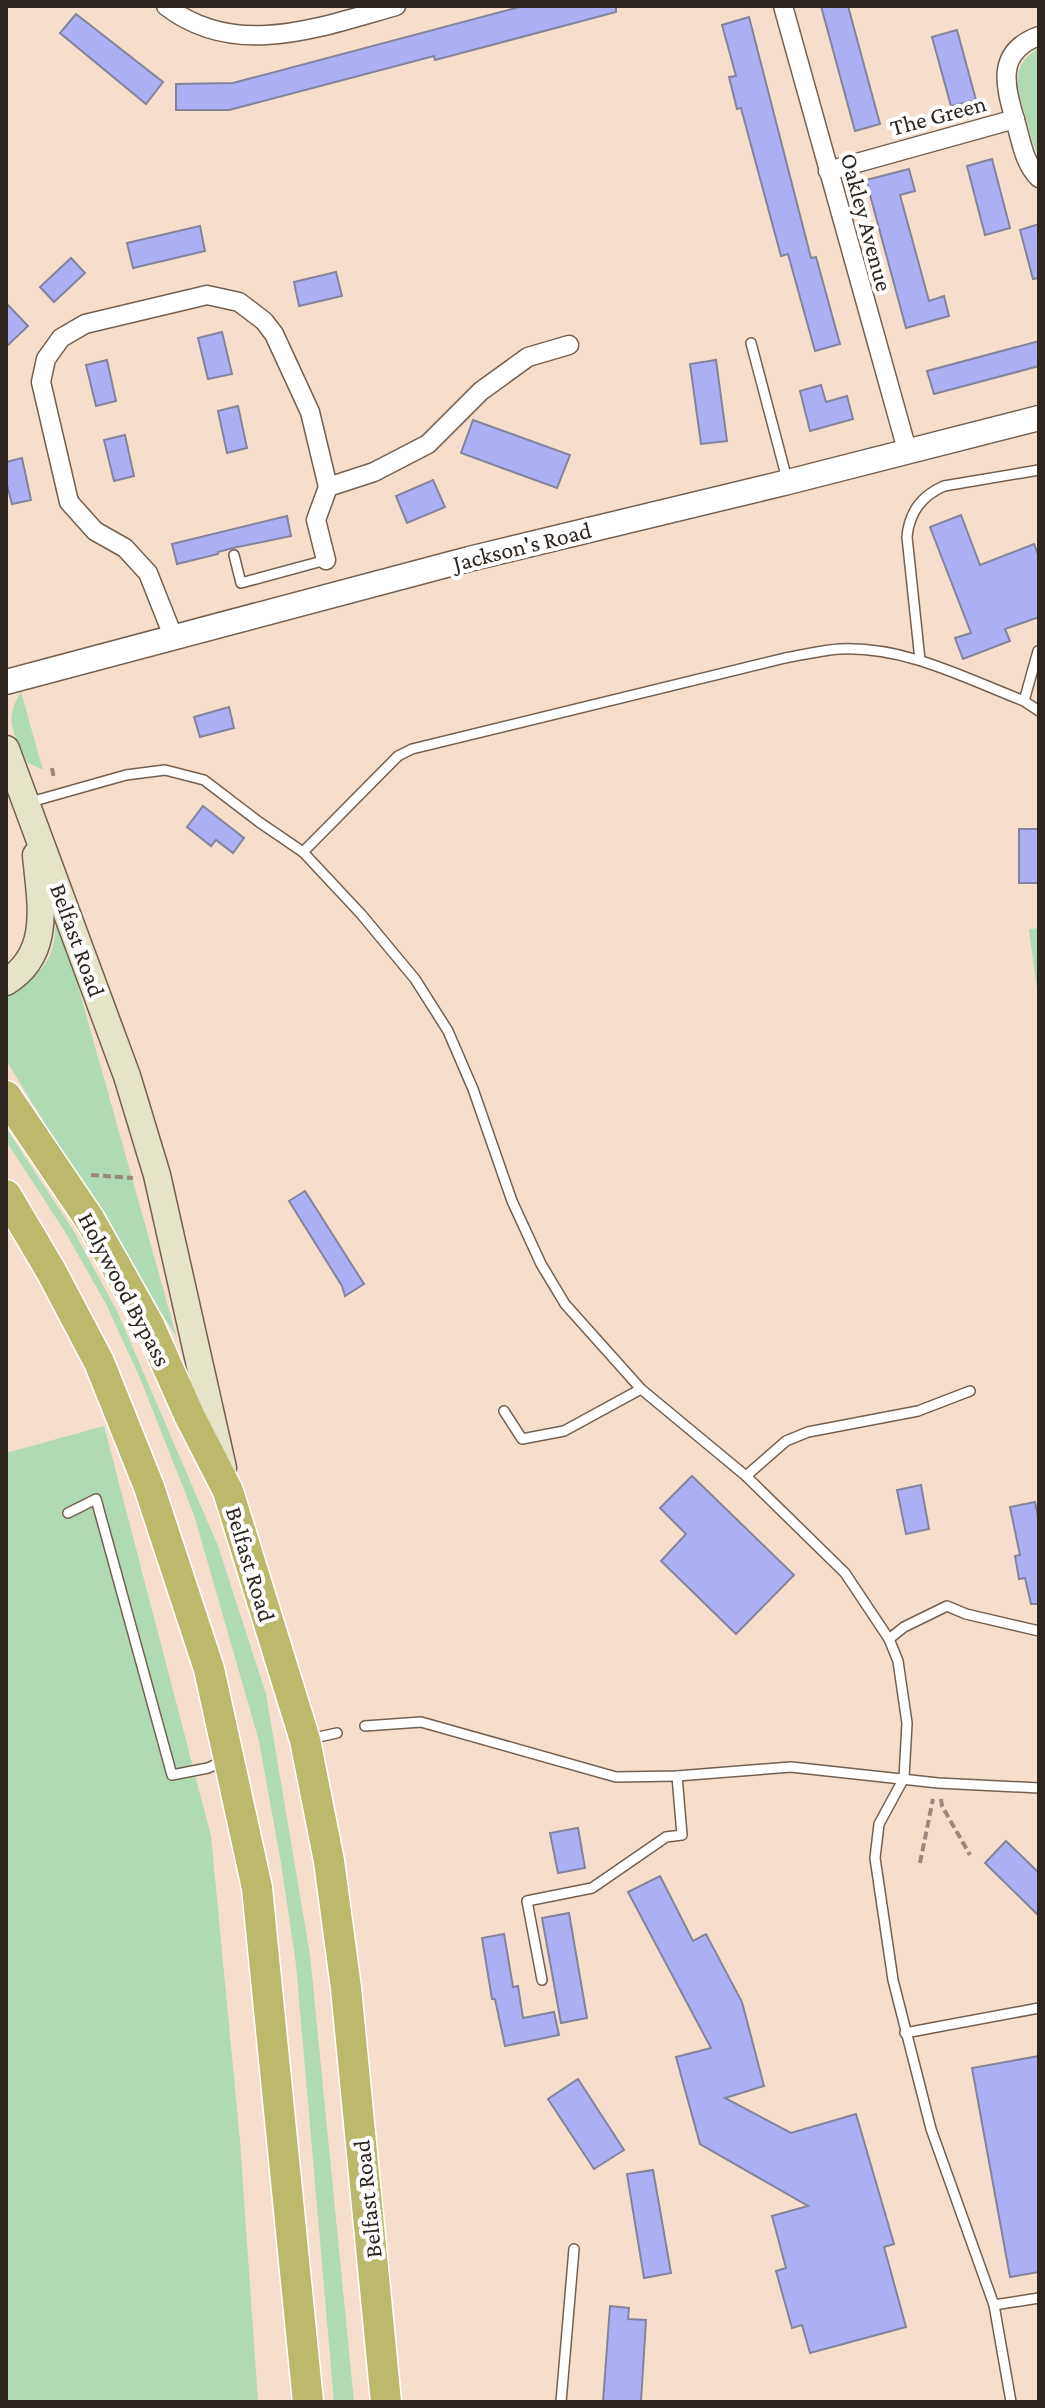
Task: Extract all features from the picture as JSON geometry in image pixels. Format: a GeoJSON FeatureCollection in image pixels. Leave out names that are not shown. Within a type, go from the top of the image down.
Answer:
{"type":"FeatureCollection","features":[{"type":"Feature","properties":{"kind":"highway","name":"Holywood Bypass"},"geometry":{"type":"LineString","coordinates":[[6,1096],[90,1220],[149,1325],[189,1415],[228,1491]]}},
{"type":"Feature","properties":{"kind":"highway"},"geometry":{"type":"LineString","coordinates":[[6,1195],[99,1362],[161,1520],[209,1669],[257,1888],[308,2402]]}},
{"type":"Feature","properties":{"kind":"highway","name":"Belfast Road"},"geometry":{"type":"LineString","coordinates":[[228,1491],[305,1740],[329,1861],[346,1988],[386,2402]]}},
{"type":"Feature","properties":{"kind":"main road","name":"Belfast Road"},"geometry":{"type":"LineString","coordinates":[[6,749],[127,1076],[157,1175],[228,1491]]}},
{"type":"Feature","properties":{"kind":"main road"},"geometry":{"type":"LineString","coordinates":[[6,982],[26,965],[35,952],[42,926],[30,808]]}},
{"type":"Feature","properties":{"kind":"street"},"geometry":{"type":"LineString","coordinates":[[166,6],[190,21],[211,29],[255,37],[300,32],[396,6]]}},
{"type":"Feature","properties":{"kind":"street","name":"Oakley Avenue"},"geometry":{"type":"LineString","coordinates":[[783,6],[907,450]]}},
{"type":"Feature","properties":{"kind":"street","name":"The Green"},"geometry":{"type":"LineString","coordinates":[[1039,36],[1019,48],[1008,64],[1005,83],[1029,166],[1039,178]]}},
{"type":"Feature","properties":{"kind":"street","name":"The Green"},"geometry":{"type":"LineString","coordinates":[[828,171],[1015,119]]}},
{"type":"Feature","properties":{"kind":"street"},"geometry":{"type":"LineString","coordinates":[[173,636],[148,573],[125,548],[95,531],[69,502],[41,382],[46,359],[61,338],[85,324],[207,295],[239,302],[264,321],[274,334],[310,412],[328,487],[316,520],[326,560]]}},
{"type":"Feature","properties":{"kind":"street"},"geometry":{"type":"LineString","coordinates":[[328,487],[374,472],[428,444],[481,391],[528,357],[569,345]]}},
{"type":"Feature","properties":{"kind":"street","name":"Jackson's Road"},"geometry":{"type":"LineString","coordinates":[[6,682],[173,636],[1039,418]]}},
{"type":"Feature","properties":{"kind":"lane"},"geometry":{"type":"LineString","coordinates":[[751,343],[788,482]]}},
{"type":"Feature","properties":{"kind":"lane"},"geometry":{"type":"LineString","coordinates":[[920,660],[907,537],[916,507],[933,491],[944,486],[1039,470]]}},
{"type":"Feature","properties":{"kind":"lane"},"geometry":{"type":"LineString","coordinates":[[234,555],[241,583],[326,560]]}},
{"type":"Feature","properties":{"kind":"lane"},"geometry":{"type":"LineString","coordinates":[[303,852],[398,756],[412,749],[785,658],[840,649],[886,651],[920,660],[1024,701],[1039,711]]}},
{"type":"Feature","properties":{"kind":"lane"},"geometry":{"type":"LineString","coordinates":[[1024,701],[1038,651]]}},
{"type":"Feature","properties":{"kind":"lane"},"geometry":{"type":"LineString","coordinates":[[30,808],[126,775],[165,770],[204,780],[303,852],[361,914],[415,979],[432,1005],[454,1046],[512,1201],[541,1264],[565,1304],[641,1389],[746,1476],[845,1573],[889,1639],[898,1661],[907,1723],[904,1778],[879,1824],[875,1858],[893,1980],[931,2129],[994,2305],[1011,2402]]}},
{"type":"Feature","properties":{"kind":"lane"},"geometry":{"type":"LineString","coordinates":[[504,1411],[522,1439],[564,1431],[641,1389]]}},
{"type":"Feature","properties":{"kind":"lane"},"geometry":{"type":"LineString","coordinates":[[746,1476],[786,1441],[808,1432],[918,1411],[970,1391]]}},
{"type":"Feature","properties":{"kind":"lane"},"geometry":{"type":"LineString","coordinates":[[68,1513],[96,1499],[172,1775],[208,1768],[229,1759]]}},
{"type":"Feature","properties":{"kind":"lane"},"geometry":{"type":"LineString","coordinates":[[889,1639],[904,1627],[947,1606],[966,1614],[1039,1631]]}},
{"type":"Feature","properties":{"kind":"lane"},"geometry":{"type":"LineString","coordinates":[[365,1726],[421,1722],[616,1777],[677,1776],[791,1767],[938,1783],[1039,1788]]}},
{"type":"Feature","properties":{"kind":"lane"},"geometry":{"type":"LineString","coordinates":[[305,1740],[337,1733]]}},
{"type":"Feature","properties":{"kind":"lane"},"geometry":{"type":"LineString","coordinates":[[542,1980],[527,1901],[592,1888],[666,1837],[682,1835],[677,1776]]}},
{"type":"Feature","properties":{"kind":"lane"},"geometry":{"type":"LineString","coordinates":[[905,2033],[1039,2008]]}},
{"type":"Feature","properties":{"kind":"lane"},"geometry":{"type":"LineString","coordinates":[[561,2402],[574,2249]]}},
{"type":"Feature","properties":{"kind":"lane"},"geometry":{"type":"LineString","coordinates":[[994,2305],[1039,2298]]}},
{"type":"Feature","properties":{"kind":"path"},"geometry":{"type":"LineString","coordinates":[[66,1183],[93,1174],[127,1179],[157,1175]]}},
{"type":"Feature","properties":{"kind":"path"},"geometry":{"type":"LineString","coordinates":[[938,1783],[942,1806],[970,1855]]}},
{"type":"Feature","properties":{"kind":"path"},"geometry":{"type":"LineString","coordinates":[[920,1863],[938,1783]]}},
{"type":"Feature","properties":{"kind":"green space"},"geometry":{"type":"Polygon","coordinates":[[[1039,48],[1039,158],[1022,105],[1018,78],[1023,62],[1039,48]]]}},
{"type":"Feature","properties":{"kind":"green space"},"geometry":{"type":"Polygon","coordinates":[[[21,692],[43,770],[28,763],[12,728],[13,711],[21,692]]]}},
{"type":"Feature","properties":{"kind":"green space"},"geometry":{"type":"Polygon","coordinates":[[[53,897],[177,1338],[6,1060],[6,996],[41,970],[52,951],[55,931],[53,897]]]}},
{"type":"Feature","properties":{"kind":"green space"},"geometry":{"type":"Polygon","coordinates":[[[1039,928],[1039,1004],[1029,929],[1039,928]]]}},
{"type":"Feature","properties":{"kind":"green space"},"geometry":{"type":"Polygon","coordinates":[[[6,1128],[73,1230],[117,1311],[218,1546],[266,1694],[310,1955],[354,2402],[334,2402],[296,1964],[259,1741],[194,1515],[140,1378],[106,1304],[64,1230],[6,1141],[6,1128]]]}},
{"type":"Feature","properties":{"kind":"green space"},"geometry":{"type":"Polygon","coordinates":[[[104,1426],[211,1836],[240,2141],[258,2402],[6,2402],[6,1453],[104,1426]]]}},
{"type":"Feature","properties":{"kind":"building"},"geometry":{"type":"Polygon","coordinates":[[[523,6],[616,6],[616,12],[229,110],[176,110],[176,84],[233,83],[523,6]]]}},
{"type":"Feature","properties":{"kind":"building"},"geometry":{"type":"Polygon","coordinates":[[[821,6],[848,6],[880,124],[855,131],[821,6]]]}},
{"type":"Feature","properties":{"kind":"building"},"geometry":{"type":"Polygon","coordinates":[[[76,14],[163,82],[146,104],[60,33],[76,14]]]}},
{"type":"Feature","properties":{"kind":"building"},"geometry":{"type":"Polygon","coordinates":[[[749,17],[811,258],[816,257],[840,344],[815,351],[788,254],[781,256],[741,108],[737,109],[729,77],[736,76],[722,25],[749,17]]]}},
{"type":"Feature","properties":{"kind":"building"},"geometry":{"type":"Polygon","coordinates":[[[957,30],[976,100],[951,106],[932,37],[957,30]]]}},
{"type":"Feature","properties":{"kind":"building"},"geometry":{"type":"Polygon","coordinates":[[[992,159],[1010,228],[985,235],[967,166],[992,159]]]}},
{"type":"Feature","properties":{"kind":"building"},"geometry":{"type":"Polygon","coordinates":[[[909,169],[915,191],[900,195],[929,301],[944,296],[949,316],[906,328],[866,180],[909,169]]]}},
{"type":"Feature","properties":{"kind":"building"},"geometry":{"type":"Polygon","coordinates":[[[1039,224],[1039,278],[1033,279],[1020,230],[1039,224]]]}},
{"type":"Feature","properties":{"kind":"building"},"geometry":{"type":"Polygon","coordinates":[[[200,226],[205,251],[133,268],[127,243],[200,226]]]}},
{"type":"Feature","properties":{"kind":"building"},"geometry":{"type":"Polygon","coordinates":[[[71,258],[85,273],[54,302],[40,287],[71,258]]]}},
{"type":"Feature","properties":{"kind":"building"},"geometry":{"type":"Polygon","coordinates":[[[336,272],[342,296],[299,306],[294,282],[336,272]]]}},
{"type":"Feature","properties":{"kind":"building"},"geometry":{"type":"Polygon","coordinates":[[[6,303],[28,326],[6,347],[6,303]]]}},
{"type":"Feature","properties":{"kind":"building"},"geometry":{"type":"Polygon","coordinates":[[[222,332],[232,374],[208,379],[198,338],[222,332]]]}},
{"type":"Feature","properties":{"kind":"building"},"geometry":{"type":"Polygon","coordinates":[[[1039,341],[1039,366],[934,394],[927,371],[1039,341]]]}},
{"type":"Feature","properties":{"kind":"building"},"geometry":{"type":"Polygon","coordinates":[[[107,360],[116,401],[96,406],[86,365],[107,360]]]}},
{"type":"Feature","properties":{"kind":"building"},"geometry":{"type":"Polygon","coordinates":[[[716,360],[727,441],[701,444],[690,364],[716,360]]]}},
{"type":"Feature","properties":{"kind":"building"},"geometry":{"type":"Polygon","coordinates":[[[821,385],[826,402],[847,396],[853,419],[810,431],[800,391],[821,385]]]}},
{"type":"Feature","properties":{"kind":"building"},"geometry":{"type":"Polygon","coordinates":[[[238,406],[247,448],[227,453],[218,411],[238,406]]]}},
{"type":"Feature","properties":{"kind":"building"},"geometry":{"type":"Polygon","coordinates":[[[473,420],[570,455],[557,488],[461,453],[473,420]]]}},
{"type":"Feature","properties":{"kind":"building"},"geometry":{"type":"Polygon","coordinates":[[[125,435],[134,476],[114,481],[104,440],[125,435]]]}},
{"type":"Feature","properties":{"kind":"building"},"geometry":{"type":"Polygon","coordinates":[[[22,458],[31,500],[12,504],[6,481],[6,462],[22,458]]]}},
{"type":"Feature","properties":{"kind":"building"},"geometry":{"type":"Polygon","coordinates":[[[433,480],[445,507],[407,523],[396,496],[433,480]]]}},
{"type":"Feature","properties":{"kind":"building"},"geometry":{"type":"Polygon","coordinates":[[[961,515],[980,565],[1034,544],[1039,557],[1039,617],[1005,629],[1010,641],[963,659],[955,638],[971,633],[930,527],[961,515]]]}},
{"type":"Feature","properties":{"kind":"building"},"geometry":{"type":"Polygon","coordinates":[[[287,516],[291,536],[177,564],[172,544],[287,516]]]}},
{"type":"Feature","properties":{"kind":"building"},"geometry":{"type":"Polygon","coordinates":[[[229,707],[234,728],[200,737],[194,717],[229,707]]]}},
{"type":"Feature","properties":{"kind":"building"},"geometry":{"type":"Polygon","coordinates":[[[203,806],[244,838],[233,853],[216,840],[211,846],[187,827],[203,806]]]}},
{"type":"Feature","properties":{"kind":"building"},"geometry":{"type":"Polygon","coordinates":[[[1019,829],[1039,829],[1039,883],[1019,883],[1019,829]]]}},
{"type":"Feature","properties":{"kind":"building"},"geometry":{"type":"Polygon","coordinates":[[[305,1191],[364,1284],[345,1296],[342,1286],[289,1201],[305,1191]]]}},
{"type":"Feature","properties":{"kind":"building"},"geometry":{"type":"Polygon","coordinates":[[[692,1476],[794,1575],[736,1634],[661,1561],[686,1534],[660,1508],[692,1476]]]}},
{"type":"Feature","properties":{"kind":"building"},"geometry":{"type":"Polygon","coordinates":[[[921,1485],[929,1529],[906,1534],[897,1490],[921,1485]]]}},
{"type":"Feature","properties":{"kind":"building"},"geometry":{"type":"Polygon","coordinates":[[[1035,1502],[1039,1522],[1039,1604],[1031,1604],[1025,1578],[1019,1579],[1015,1556],[1020,1555],[1010,1507],[1035,1502]]]}},
{"type":"Feature","properties":{"kind":"building"},"geometry":{"type":"Polygon","coordinates":[[[578,1828],[585,1868],[558,1873],[550,1833],[578,1828]]]}},
{"type":"Feature","properties":{"kind":"building"},"geometry":{"type":"Polygon","coordinates":[[[1006,1841],[1039,1873],[1039,1916],[985,1863],[1006,1841]]]}},
{"type":"Feature","properties":{"kind":"building"},"geometry":{"type":"Polygon","coordinates":[[[660,1876],[693,1941],[706,1934],[742,2002],[764,2086],[725,2098],[791,2133],[856,2114],[894,2244],[884,2247],[906,2327],[810,2353],[802,2325],[792,2328],[776,2271],[786,2268],[772,2216],[808,2206],[700,2144],[676,2057],[711,2048],[628,1892],[660,1876]]]}},
{"type":"Feature","properties":{"kind":"building"},"geometry":{"type":"Polygon","coordinates":[[[569,1913],[587,2018],[561,2023],[542,1918],[569,1913]]]}},
{"type":"Feature","properties":{"kind":"building"},"geometry":{"type":"Polygon","coordinates":[[[504,1934],[513,1987],[518,1986],[523,2018],[554,2012],[559,2035],[505,2046],[495,1999],[492,1999],[482,1938],[504,1934]]]}},
{"type":"Feature","properties":{"kind":"building"},"geometry":{"type":"Polygon","coordinates":[[[1039,2056],[1039,2272],[1010,2277],[972,2068],[1039,2056]]]}},
{"type":"Feature","properties":{"kind":"building"},"geometry":{"type":"Polygon","coordinates":[[[578,2079],[624,2150],[594,2169],[548,2099],[578,2079]]]}},
{"type":"Feature","properties":{"kind":"building"},"geometry":{"type":"Polygon","coordinates":[[[653,2170],[671,2273],[644,2278],[627,2174],[653,2170]]]}},
{"type":"Feature","properties":{"kind":"building"},"geometry":{"type":"Polygon","coordinates":[[[610,2306],[629,2308],[628,2319],[646,2320],[641,2401],[603,2402],[610,2306]]]}}]}
